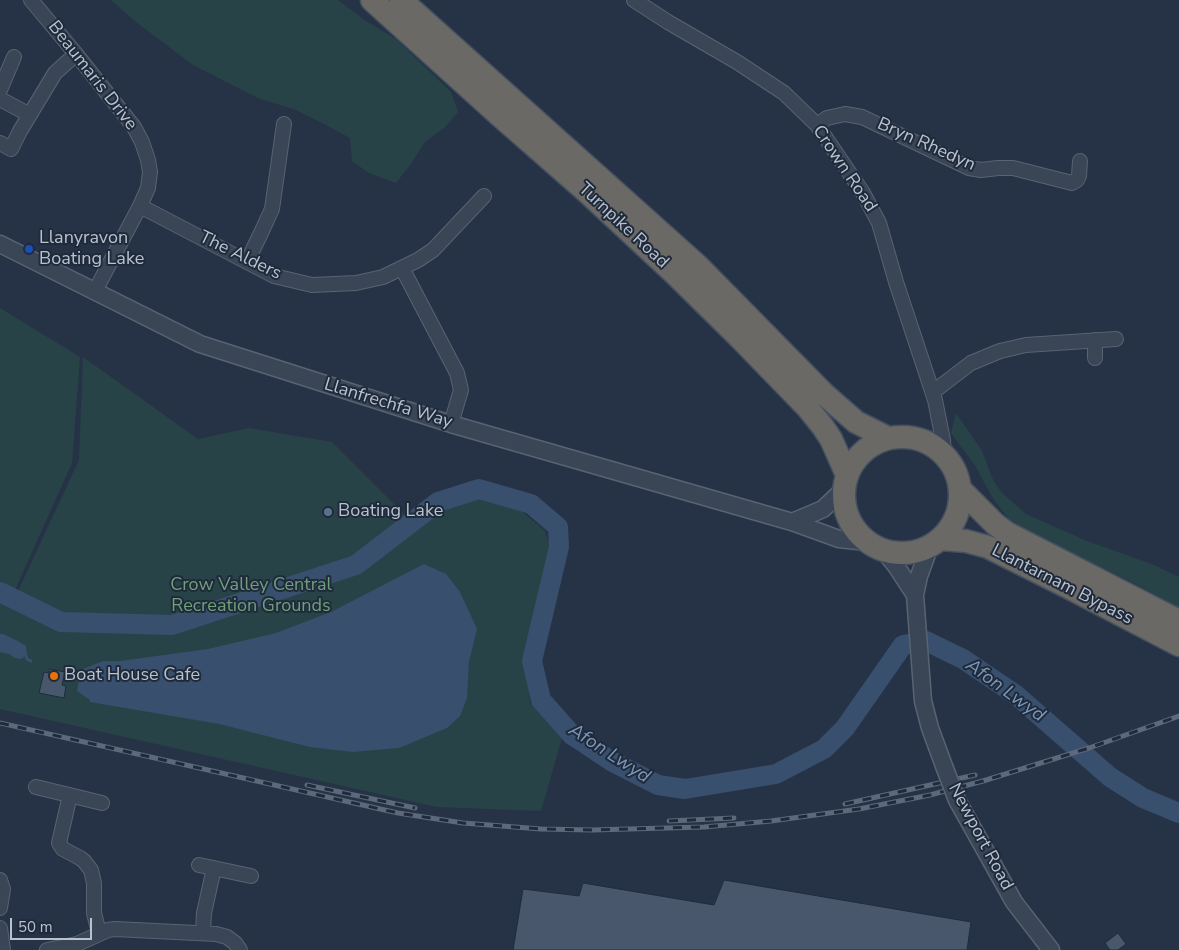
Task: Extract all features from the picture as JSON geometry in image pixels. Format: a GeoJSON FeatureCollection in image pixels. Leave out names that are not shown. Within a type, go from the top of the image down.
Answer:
{"type":"FeatureCollection","features":[{"type":"Feature","properties":{"kind":"highway","name":"Turnpike Road"},"geometry":{"type":"LineString","coordinates":[[372,0],[587,192],[674,272],[735,332],[807,407],[823,427],[831,439],[846,482]]}},
{"type":"Feature","properties":{"kind":"highway","name":"Turnpike Road"},"geometry":{"type":"LineString","coordinates":[[401,0],[698,266],[824,394],[856,422],[888,438]]}},
{"type":"Feature","properties":{"kind":"highway"},"geometry":{"type":"LineString","coordinates":[[903,436],[918,438],[932,444],[952,464],[960,488],[960,503],[957,516],[950,529],[935,543],[919,551],[894,553],[875,546],[858,534],[849,519],[844,501],[846,482],[854,462],[863,451],[874,443],[888,438],[903,436]]}},
{"type":"Feature","properties":{"kind":"highway","name":"Llantarnam Bypass"},"geometry":{"type":"LineString","coordinates":[[960,488],[995,524],[1007,533],[1179,621]]}},
{"type":"Feature","properties":{"kind":"highway","name":"Llantarnam Bypass"},"geometry":{"type":"LineString","coordinates":[[935,543],[966,541],[988,547],[1179,645]]}},
{"type":"Feature","properties":{"kind":"street","name":"Beaumaris Drive"},"geometry":{"type":"LineString","coordinates":[[32,0],[134,127],[142,142],[148,160],[150,172],[148,188],[95,291]]}},
{"type":"Feature","properties":{"kind":"street","name":"Crown Road"},"geometry":{"type":"LineString","coordinates":[[634,0],[737,62],[784,94],[817,125],[863,193],[880,223],[896,282],[934,396],[944,454]]}},
{"type":"Feature","properties":{"kind":"street"},"geometry":{"type":"LineString","coordinates":[[0,143],[11,149],[56,73],[76,54]]}},
{"type":"Feature","properties":{"kind":"street"},"geometry":{"type":"LineString","coordinates":[[0,90],[14,57]]}},
{"type":"Feature","properties":{"kind":"street"},"geometry":{"type":"LineString","coordinates":[[0,100],[30,116]]}},
{"type":"Feature","properties":{"kind":"street","name":"Bryn Rhedyn"},"geometry":{"type":"LineString","coordinates":[[817,125],[827,118],[845,114],[862,117],[969,168],[981,170],[1013,168],[1072,183],[1078,180],[1080,161]]}},
{"type":"Feature","properties":{"kind":"street"},"geometry":{"type":"LineString","coordinates":[[247,262],[272,209],[284,124]]}},
{"type":"Feature","properties":{"kind":"street","name":"The Alders"},"geometry":{"type":"LineString","coordinates":[[140,206],[274,276],[312,285],[356,283],[383,277],[418,260],[433,250],[484,196]]}},
{"type":"Feature","properties":{"kind":"street","name":"Llanfrechfa Way"},"geometry":{"type":"LineString","coordinates":[[0,244],[200,344],[451,424],[792,522],[839,539],[875,546]]}},
{"type":"Feature","properties":{"kind":"street"},"geometry":{"type":"LineString","coordinates":[[402,268],[457,373],[462,390],[451,424]]}},
{"type":"Feature","properties":{"kind":"street"},"geometry":{"type":"LineString","coordinates":[[934,396],[971,363],[1000,352],[1026,345],[1116,339]]}},
{"type":"Feature","properties":{"kind":"street"},"geometry":{"type":"LineString","coordinates":[[1095,340],[1095,358]]}},
{"type":"Feature","properties":{"kind":"street"},"geometry":{"type":"LineString","coordinates":[[792,522],[823,509],[846,482]]}},
{"type":"Feature","properties":{"kind":"street","name":"Newport Road"},"geometry":{"type":"LineString","coordinates":[[935,543],[919,576],[915,595],[923,701],[930,728],[957,800],[1014,902],[1051,950]]}},
{"type":"Feature","properties":{"kind":"street"},"geometry":{"type":"LineString","coordinates":[[875,546],[896,566],[915,595]]}},
{"type":"Feature","properties":{"kind":"street"},"geometry":{"type":"LineString","coordinates":[[36,787],[102,803]]}},
{"type":"Feature","properties":{"kind":"street"},"geometry":{"type":"LineString","coordinates":[[70,795],[59,843],[63,849],[84,861],[90,870],[94,883],[94,913],[99,934]]}},
{"type":"Feature","properties":{"kind":"street"},"geometry":{"type":"LineString","coordinates":[[199,864],[251,876]]}},
{"type":"Feature","properties":{"kind":"street"},"geometry":{"type":"LineString","coordinates":[[203,933],[204,913],[214,868]]}},
{"type":"Feature","properties":{"kind":"street"},"geometry":{"type":"LineString","coordinates":[[0,880],[3,888],[0,908]]}},
{"type":"Feature","properties":{"kind":"street"},"geometry":{"type":"LineString","coordinates":[[0,928],[3,950]]}},
{"type":"Feature","properties":{"kind":"street"},"geometry":{"type":"LineString","coordinates":[[47,950],[77,944],[108,930],[115,929],[216,934],[227,937],[240,950]]}},
{"type":"Feature","properties":{"kind":"green space"},"geometry":{"type":"Polygon","coordinates":[[[111,0],[338,0],[366,21],[396,39],[451,92],[458,112],[445,127],[424,143],[396,183],[369,173],[352,161],[350,138],[296,110],[258,98],[193,65],[136,22],[111,0]]]}},
{"type":"Feature","properties":{"kind":"green space"},"geometry":{"type":"Polygon","coordinates":[[[0,308],[80,357],[72,463],[15,590],[0,582],[0,308]]]}},
{"type":"Feature","properties":{"kind":"green space","name":"Crow Valley Central Recreation Grounds"},"geometry":{"type":"Polygon","coordinates":[[[83,357],[198,439],[249,428],[332,442],[415,525],[443,504],[478,494],[518,508],[545,531],[552,551],[525,650],[530,703],[562,738],[541,811],[437,807],[0,709],[0,599],[12,604],[79,460],[83,357]]]}},
{"type":"Feature","properties":{"kind":"green space"},"geometry":{"type":"Polygon","coordinates":[[[956,413],[982,451],[994,482],[1003,494],[1026,514],[1087,541],[1154,565],[1179,577],[1179,608],[1134,583],[1045,540],[1010,520],[994,500],[974,464],[951,433],[956,413]]]}},
{"type":"Feature","properties":{"kind":"water","name":"Boating Lake"},"geometry":{"type":"Polygon","coordinates":[[[424,564],[446,574],[460,592],[477,629],[469,662],[467,698],[460,716],[447,728],[399,748],[353,752],[310,747],[219,724],[90,702],[90,700],[77,691],[81,670],[103,661],[120,661],[208,649],[276,633],[331,612],[424,564]]]}},
{"type":"Feature","properties":{"kind":"water"},"geometry":{"type":"Polygon","coordinates":[[[0,634],[26,646],[27,654],[21,659],[0,652],[0,634]]]}},
{"type":"Feature","properties":{"kind":"building"},"geometry":{"type":"Polygon","coordinates":[[[50,669],[65,672],[62,685],[66,686],[64,698],[39,693],[44,672],[49,673],[50,669]]]}},
{"type":"Feature","properties":{"kind":"building"},"geometry":{"type":"Polygon","coordinates":[[[724,880],[971,922],[967,950],[513,950],[523,889],[579,896],[583,883],[714,905],[724,880]]]}},
{"type":"Feature","properties":{"kind":"building"},"geometry":{"type":"Polygon","coordinates":[[[1118,933],[1126,944],[1118,950],[1110,950],[1105,943],[1118,933]]]}},
{"type":"Feature","properties":{"kind":"waterway","name":"Afon Lwyd"},"geometry":{"type":"LineString","coordinates":[[0,592],[61,622],[172,625],[356,565],[438,502],[479,489],[531,504],[558,527],[559,547],[532,661],[541,700],[572,735],[611,761],[658,785],[685,789],[776,774],[824,749],[845,728],[903,645],[926,641],[963,659],[1016,695],[1110,777],[1143,798],[1179,813]]}},
{"type":"Feature","properties":{"kind":"waterway"},"geometry":{"type":"LineString","coordinates":[[26,656],[31,661]]}},
{"type":"Feature","properties":{"kind":"railway"},"geometry":{"type":"LineString","coordinates":[[0,723],[398,813],[463,823],[541,829],[592,830],[704,827],[771,821],[859,809],[930,795],[983,781],[1089,748],[1179,716]]}},
{"type":"Feature","properties":{"kind":"railway"},"geometry":{"type":"LineString","coordinates":[[845,804],[975,775]]}},
{"type":"Feature","properties":{"kind":"railway"},"geometry":{"type":"LineString","coordinates":[[307,785],[415,808]]}},
{"type":"Feature","properties":{"kind":"railway"},"geometry":{"type":"LineString","coordinates":[[669,821],[734,818]]}},
{"type":"Feature","properties":{"kind":"place","name":"Llanyravon Boating Lake"},"geometry":{"type":"Point","coordinates":[29,249]}},
{"type":"Feature","properties":{"kind":"place","name":"Boating Lake"},"geometry":{"type":"Point","coordinates":[328,512]}},
{"type":"Feature","properties":{"kind":"place","name":"Boat House Cafe"},"geometry":{"type":"Point","coordinates":[54,676]}}]}
